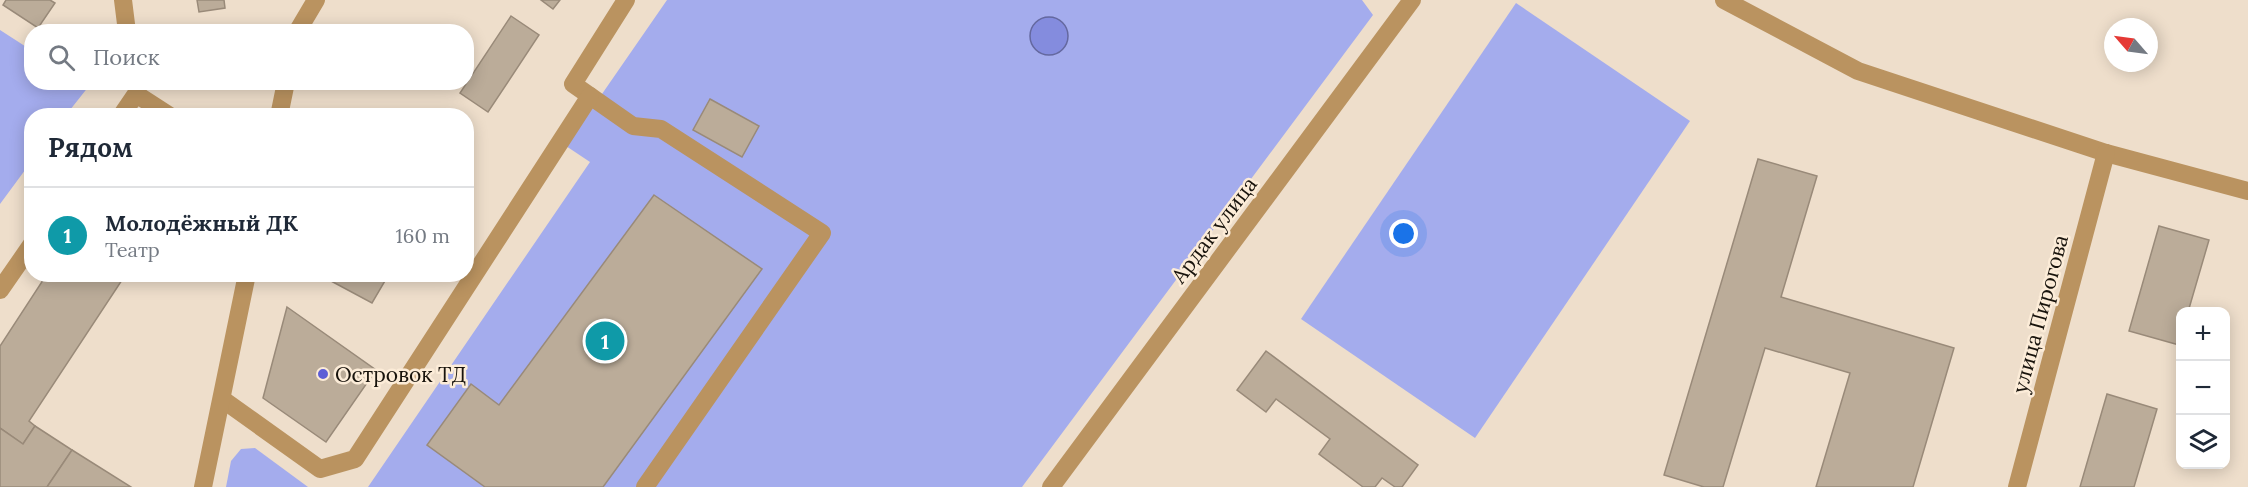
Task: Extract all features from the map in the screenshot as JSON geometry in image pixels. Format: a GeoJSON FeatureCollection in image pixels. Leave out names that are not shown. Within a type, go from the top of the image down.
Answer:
{"type":"FeatureCollection","features":[{"type":"Feature","properties":{"kind":"street"},"geometry":{"type":"LineString","coordinates":[[123,0],[126,24]]}},
{"type":"Feature","properties":{"kind":"street"},"geometry":{"type":"LineString","coordinates":[[302,24],[316,0]]}},
{"type":"Feature","properties":{"kind":"street"},"geometry":{"type":"LineString","coordinates":[[626,0],[573,84],[633,126],[661,129],[822,233],[645,487]]}},
{"type":"Feature","properties":{"kind":"street","name":"Ардак улица"},"geometry":{"type":"LineString","coordinates":[[1052,487],[1412,0]]}},
{"type":"Feature","properties":{"kind":"street"},"geometry":{"type":"LineString","coordinates":[[1724,0],[1858,71],[2106,153],[2248,190]]}},
{"type":"Feature","properties":{"kind":"street"},"geometry":{"type":"LineString","coordinates":[[125,108],[134,90]]}},
{"type":"Feature","properties":{"kind":"street"},"geometry":{"type":"LineString","coordinates":[[138,90],[160,108]]}},
{"type":"Feature","properties":{"kind":"street"},"geometry":{"type":"LineString","coordinates":[[280,108],[284,90]]}},
{"type":"Feature","properties":{"kind":"street"},"geometry":{"type":"LineString","coordinates":[[474,275],[590,96]]}},
{"type":"Feature","properties":{"kind":"street","name":"улица Пирогова"},"geometry":{"type":"LineString","coordinates":[[2018,487],[2106,153]]}},
{"type":"Feature","properties":{"kind":"street"},"geometry":{"type":"LineString","coordinates":[[0,290],[24,256]]}},
{"type":"Feature","properties":{"kind":"street"},"geometry":{"type":"LineString","coordinates":[[203,487],[245,282]]}},
{"type":"Feature","properties":{"kind":"street"},"geometry":{"type":"LineString","coordinates":[[222,399],[320,469],[355,459],[470,282]]}},
{"type":"Feature","properties":{"kind":"shaded area"},"geometry":{"type":"Polygon","coordinates":[[[667,0],[1362,0],[1373,15],[1022,487],[368,487],[590,162],[566,146],[667,0]]]}},
{"type":"Feature","properties":{"kind":"shaded area"},"geometry":{"type":"Polygon","coordinates":[[[1516,3],[1690,121],[1475,438],[1301,319],[1516,3]]]}},
{"type":"Feature","properties":{"kind":"shaded area"},"geometry":{"type":"Polygon","coordinates":[[[1049,17],[1063,22],[1068,36],[1063,50],[1049,55],[1035,50],[1030,36],[1035,22],[1049,17]]]}},
{"type":"Feature","properties":{"kind":"shaded area"},"geometry":{"type":"Polygon","coordinates":[[[0,30],[24,45],[24,90],[86,90],[72,108],[24,108],[24,171],[0,204],[0,30]]]}},
{"type":"Feature","properties":{"kind":"shaded area"},"geometry":{"type":"Polygon","coordinates":[[[255,448],[308,487],[226,487],[231,461],[241,449],[255,448]]]}},
{"type":"Feature","properties":{"kind":"building"},"geometry":{"type":"Polygon","coordinates":[[[6,0],[50,0],[55,3],[41,24],[32,24],[3,5],[6,0]]]}},
{"type":"Feature","properties":{"kind":"building"},"geometry":{"type":"Polygon","coordinates":[[[197,0],[224,0],[225,8],[199,12],[197,0]]]}},
{"type":"Feature","properties":{"kind":"building"},"geometry":{"type":"Polygon","coordinates":[[[541,0],[560,0],[553,9],[541,0]]]}},
{"type":"Feature","properties":{"kind":"building"},"geometry":{"type":"Polygon","coordinates":[[[511,16],[539,35],[488,112],[460,93],[462,90],[474,90],[474,72],[511,16]]]}},
{"type":"Feature","properties":{"kind":"building"},"geometry":{"type":"Polygon","coordinates":[[[710,99],[759,126],[742,157],[693,130],[710,99]]]}},
{"type":"Feature","properties":{"kind":"building"},"geometry":{"type":"Polygon","coordinates":[[[1758,159],[1817,176],[1781,297],[1954,348],[1913,487],[1816,487],[1850,373],[1765,348],[1723,487],[1704,487],[1664,475],[1758,159]]]}},
{"type":"Feature","properties":{"kind":"building"},"geometry":{"type":"Polygon","coordinates":[[[654,195],[762,269],[603,487],[485,487],[427,445],[471,384],[499,405],[654,195]]]}},
{"type":"Feature","properties":{"kind":"building"},"geometry":{"type":"Polygon","coordinates":[[[2159,226],[2209,240],[2189,307],[2176,307],[2176,344],[2129,331],[2159,226]]]}},
{"type":"Feature","properties":{"kind":"building"},"geometry":{"type":"Polygon","coordinates":[[[42,282],[121,282],[29,421],[35,426],[23,444],[0,428],[0,346],[42,282]]]}},
{"type":"Feature","properties":{"kind":"building"},"geometry":{"type":"Polygon","coordinates":[[[333,282],[384,282],[372,303],[333,282]]]}},
{"type":"Feature","properties":{"kind":"building"},"geometry":{"type":"Polygon","coordinates":[[[287,307],[376,370],[326,442],[263,398],[287,307]]]}},
{"type":"Feature","properties":{"kind":"building"},"geometry":{"type":"Polygon","coordinates":[[[1266,351],[1418,465],[1402,487],[1395,487],[1382,478],[1375,487],[1363,487],[1319,454],[1330,439],[1276,399],[1266,412],[1237,390],[1266,351]]]}},
{"type":"Feature","properties":{"kind":"building"},"geometry":{"type":"Polygon","coordinates":[[[2107,394],[2157,409],[2134,487],[2080,487],[2107,394]]]}},
{"type":"Feature","properties":{"kind":"building"},"geometry":{"type":"Polygon","coordinates":[[[35,426],[72,450],[47,487],[0,487],[0,428],[23,444],[35,426]]]}},
{"type":"Feature","properties":{"kind":"building"},"geometry":{"type":"Polygon","coordinates":[[[72,450],[131,487],[47,487],[72,450]]]}},
{"type":"Feature","properties":{"kind":"place","name":"Молодёжный ДК"},"geometry":{"type":"Point","coordinates":[605,341]}},
{"type":"Feature","properties":{"kind":"place","name":"Островок ТД"},"geometry":{"type":"Point","coordinates":[323,374]}}]}
